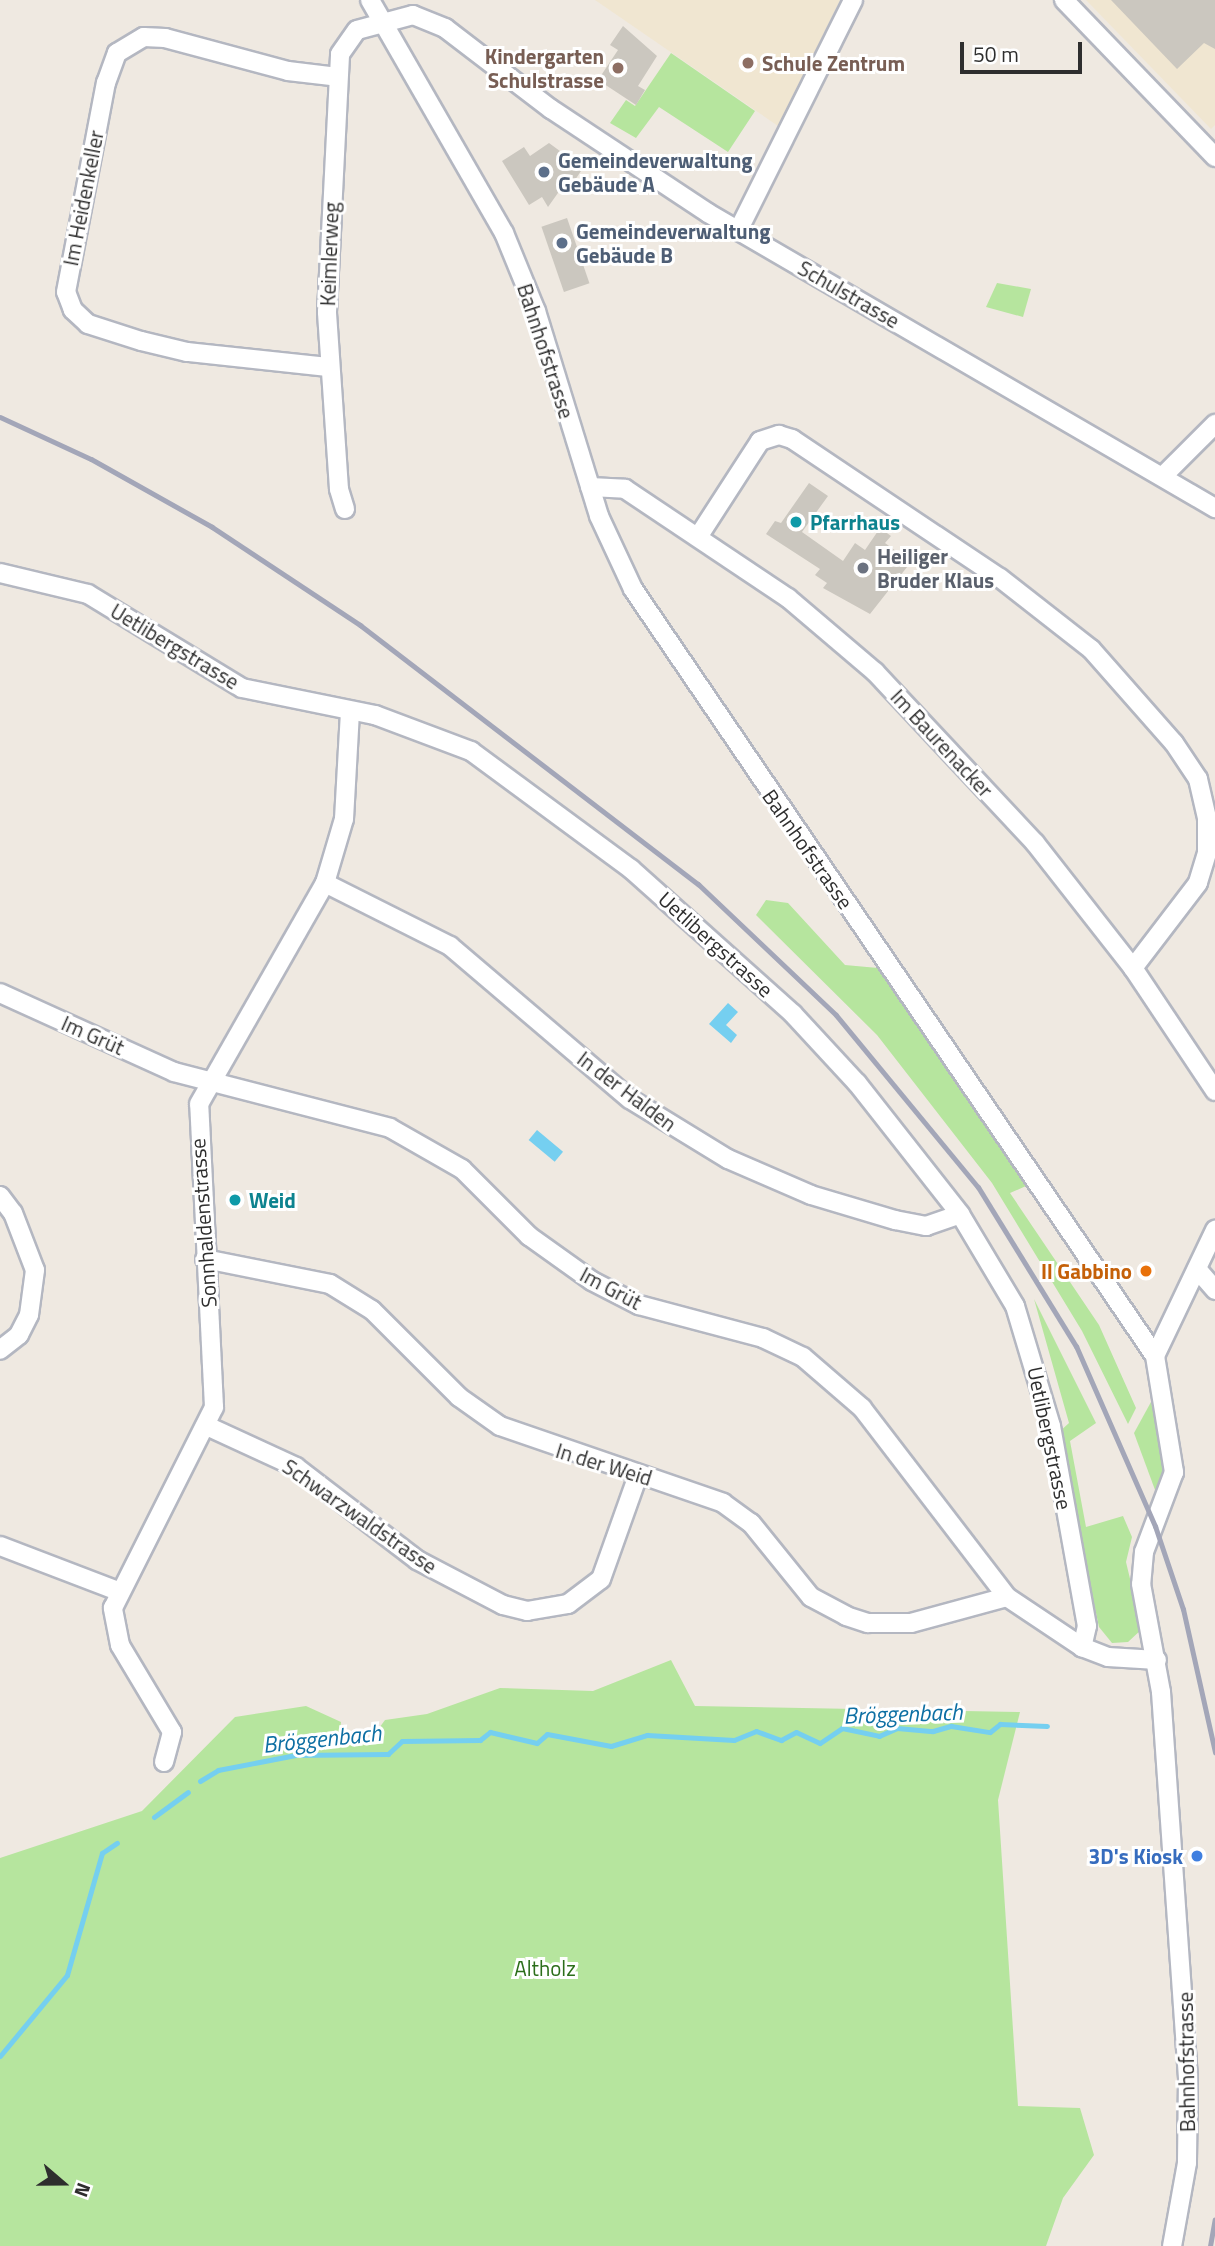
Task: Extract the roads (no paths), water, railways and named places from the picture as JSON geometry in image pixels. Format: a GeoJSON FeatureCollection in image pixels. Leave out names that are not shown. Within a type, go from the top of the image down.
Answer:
{"type":"FeatureCollection","features":[{"type":"Feature","properties":{"kind":"street","name":"Bahnhofstrasse"},"geometry":{"type":"LineString","coordinates":[[370,0],[504,233],[536,311],[612,551],[642,604],[1155,1356],[1175,1454],[1171,1489],[1140,1569],[1161,1692],[1184,1961],[1187,2163],[1172,2246]]}},
{"type":"Feature","properties":{"kind":"street"},"geometry":{"type":"LineString","coordinates":[[738,232],[853,0]]}},
{"type":"Feature","properties":{"kind":"street"},"geometry":{"type":"LineString","coordinates":[[1064,0],[1215,157]]}},
{"type":"Feature","properties":{"kind":"street","name":"Schulstrasse"},"geometry":{"type":"LineString","coordinates":[[383,21],[413,15],[434,21],[551,109],[738,232],[1215,508]]}},
{"type":"Feature","properties":{"kind":"street","name":"Keimlerweg"},"geometry":{"type":"LineString","coordinates":[[345,509],[328,367],[338,77],[349,38],[383,21]]}},
{"type":"Feature","properties":{"kind":"street","name":"Im Heidenkeller"},"geometry":{"type":"LineString","coordinates":[[328,367],[187,352],[141,341],[88,324],[73,310],[66,292],[106,83],[117,53],[144,37],[164,38],[288,71],[338,77]]}},
{"type":"Feature","properties":{"kind":"street"},"geometry":{"type":"LineString","coordinates":[[1163,476],[1215,424]]}},
{"type":"Feature","properties":{"kind":"street"},"geometry":{"type":"LineString","coordinates":[[698,537],[760,441],[779,435],[792,439],[1000,578],[1091,649],[1174,743],[1198,779],[1207,818],[1208,853],[1198,883],[1133,968]]}},
{"type":"Feature","properties":{"kind":"street","name":"Im Baurenacker"},"geometry":{"type":"LineString","coordinates":[[590,486],[625,489],[788,598],[875,672],[1035,842],[1133,968],[1215,1091]]}},
{"type":"Feature","properties":{"kind":"street","name":"Uetlibergstrasse"},"geometry":{"type":"LineString","coordinates":[[0,573],[88,594],[242,688],[421,729],[471,751],[631,869],[793,1014],[857,1083],[960,1214],[1015,1306],[1029,1343],[1080,1576],[1087,1626],[1082,1647]]}},
{"type":"Feature","properties":{"kind":"street","name":"Sonnhaldenstrasse"},"geometry":{"type":"LineString","coordinates":[[164,1762],[174,1732],[120,1645],[114,1626],[118,1591],[207,1426],[215,1390],[196,1133],[207,1083],[325,884],[344,819],[350,711]]}},
{"type":"Feature","properties":{"kind":"street","name":"In der Halden"},"geometry":{"type":"LineString","coordinates":[[325,884],[458,951],[630,1099],[728,1159],[801,1191],[895,1220],[926,1226],[960,1214]]}},
{"type":"Feature","properties":{"kind":"street","name":"Im Grüt"},"geometry":{"type":"LineString","coordinates":[[0,993],[207,1083],[362,1119],[417,1140],[462,1169],[529,1236],[592,1281],[639,1305],[751,1334],[803,1357],[870,1416],[1007,1597],[1082,1647],[1108,1657],[1157,1660]]}},
{"type":"Feature","properties":{"kind":"street"},"geometry":{"type":"LineString","coordinates":[[0,1196],[13,1213],[35,1270],[29,1315],[19,1335],[0,1350]]}},
{"type":"Feature","properties":{"kind":"street"},"geometry":{"type":"LineString","coordinates":[[1155,1356],[1215,1230]]}},
{"type":"Feature","properties":{"kind":"street","name":"In der Weid"},"geometry":{"type":"LineString","coordinates":[[205,1259],[330,1284],[399,1332],[482,1415],[539,1443],[700,1492],[740,1514],[811,1597],[846,1616],[869,1623],[911,1623],[1007,1597]]}},
{"type":"Feature","properties":{"kind":"street"},"geometry":{"type":"LineString","coordinates":[[1197,1269],[1215,1290]]}},
{"type":"Feature","properties":{"kind":"street","name":"Schwarzwaldstrasse"},"geometry":{"type":"LineString","coordinates":[[207,1426],[296,1467],[417,1560],[503,1605],[527,1611],[568,1604],[601,1579],[638,1475]]}},
{"type":"Feature","properties":{"kind":"street"},"geometry":{"type":"LineString","coordinates":[[0,1546],[118,1591]]}},
{"type":"Feature","properties":{"kind":"water"},"geometry":{"type":"Polygon","coordinates":[[[728,1003],[738,1012],[726,1025],[737,1035],[731,1043],[709,1024],[728,1003]]]}},
{"type":"Feature","properties":{"kind":"water"},"geometry":{"type":"Polygon","coordinates":[[[537,1130],[563,1152],[555,1162],[529,1140],[537,1130]]]}},
{"type":"Feature","properties":{"kind":"waterway","name":"Bröggenbach"},"geometry":{"type":"LineString","coordinates":[[200,1781],[218,1770],[296,1755],[388,1754],[402,1741],[480,1740],[490,1732],[537,1743],[547,1734],[611,1746],[647,1735],[734,1740],[756,1731],[781,1740],[796,1732],[820,1743],[842,1728],[879,1736],[897,1728],[933,1731],[951,1726],[990,1732],[1000,1724],[1047,1726]]}},
{"type":"Feature","properties":{"kind":"waterway","name":"Bröggenbach"},"geometry":{"type":"LineString","coordinates":[[154,1817],[188,1792]]}},
{"type":"Feature","properties":{"kind":"waterway","name":"Bröggenbach"},"geometry":{"type":"LineString","coordinates":[[0,2056],[67,1975],[102,1853],[117,1843]]}},
{"type":"Feature","properties":{"kind":"railway"},"geometry":{"type":"LineString","coordinates":[[0,417],[91,459],[212,527],[360,625],[698,884],[836,1015],[978,1187],[1076,1346],[1155,1526],[1183,1609],[1215,1752]]}},
{"type":"Feature","properties":{"kind":"railway"},"geometry":{"type":"LineString","coordinates":[[1210,2246],[1215,2219]]}},
{"type":"Feature","properties":{"kind":"place","name":"Schule Zentrum"},"geometry":{"type":"Point","coordinates":[748,63]}},
{"type":"Feature","properties":{"kind":"place","name":"Kindergarten Schulstrasse"},"geometry":{"type":"Point","coordinates":[618,68]}},
{"type":"Feature","properties":{"kind":"place","name":"Gemeindeverwaltung Gebäude A"},"geometry":{"type":"Point","coordinates":[544,172]}},
{"type":"Feature","properties":{"kind":"place","name":"Gemeindeverwaltung Gebäude B"},"geometry":{"type":"Point","coordinates":[562,243]}},
{"type":"Feature","properties":{"kind":"place","name":"Pfarrhaus"},"geometry":{"type":"Point","coordinates":[796,522]}},
{"type":"Feature","properties":{"kind":"place","name":"Heiliger Bruder Klaus"},"geometry":{"type":"Point","coordinates":[863,568]}},
{"type":"Feature","properties":{"kind":"place","name":"Weid"},"geometry":{"type":"Point","coordinates":[235,1200]}},
{"type":"Feature","properties":{"kind":"place","name":"Il Gabbino"},"geometry":{"type":"Point","coordinates":[1146,1271]}},
{"type":"Feature","properties":{"kind":"place","name":"3D's Kiosk"},"geometry":{"type":"Point","coordinates":[1197,1856]}},
{"type":"Feature","properties":{"kind":"park label","name":"Altholz"},"geometry":{"type":"Point","coordinates":[545,1968]}}]}
